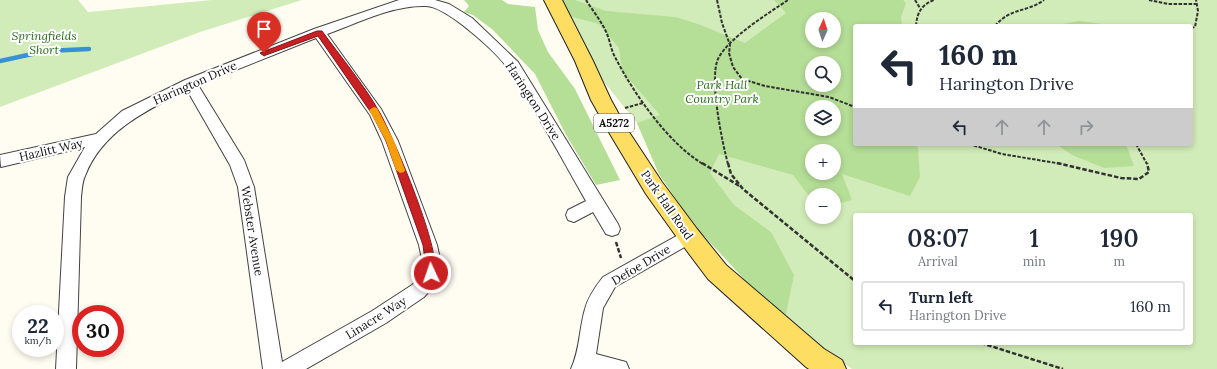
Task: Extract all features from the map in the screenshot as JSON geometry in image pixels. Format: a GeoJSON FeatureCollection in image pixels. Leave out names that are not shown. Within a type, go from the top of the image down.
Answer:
{"type":"FeatureCollection","features":[{"type":"Feature","properties":{"kind":"main road","name":"Park Hall Road"},"geometry":{"type":"LineString","coordinates":[[553,0],[584,61],[601,100],[620,134],[654,188],[717,272],[792,338],[816,358],[833,369]]}},
{"type":"Feature","properties":{"kind":"street","name":"Harington Drive"},"geometry":{"type":"LineString","coordinates":[[66,369],[73,197],[76,177],[86,157],[101,138],[127,115],[190,83],[319,32],[399,4],[428,2],[456,13],[467,21],[513,65],[612,229]]}},
{"type":"Feature","properties":{"kind":"street","name":"Linacre Way"},"geometry":{"type":"LineString","coordinates":[[288,369],[379,317],[418,291],[426,283],[431,269],[428,245],[390,141],[376,113],[319,32]]}},
{"type":"Feature","properties":{"kind":"street","name":"Webster Avenue"},"geometry":{"type":"LineString","coordinates":[[190,83],[238,164],[246,187],[273,369]]}},
{"type":"Feature","properties":{"kind":"street","name":"Hazlitt Way"},"geometry":{"type":"LineString","coordinates":[[1,161],[101,138]]}},
{"type":"Feature","properties":{"kind":"street"},"geometry":{"type":"LineString","coordinates":[[574,215],[596,203]]}},
{"type":"Feature","properties":{"kind":"street","name":"Defoe Drive"},"geometry":{"type":"LineString","coordinates":[[583,365],[594,308],[600,295],[609,282],[690,236]]}},
{"type":"Feature","properties":{"kind":"street"},"geometry":{"type":"LineString","coordinates":[[583,365],[619,369]]}},
{"type":"Feature","properties":{"kind":"path"},"geometry":{"type":"LineString","coordinates":[[586,0],[607,34],[614,55],[631,86],[671,138],[691,157],[743,189],[853,279]]}},
{"type":"Feature","properties":{"kind":"path"},"geometry":{"type":"LineString","coordinates":[[717,0],[722,23],[730,45],[729,53],[733,68],[742,79],[765,86],[829,96],[853,107]]}},
{"type":"Feature","properties":{"kind":"path"},"geometry":{"type":"LineString","coordinates":[[743,189],[730,173],[717,96],[716,63],[718,58],[730,45],[788,0]]}},
{"type":"Feature","properties":{"kind":"path"},"geometry":{"type":"LineString","coordinates":[[915,0],[920,8]]}},
{"type":"Feature","properties":{"kind":"path"},"geometry":{"type":"LineString","coordinates":[[916,24],[917,15],[920,8],[934,0]]}},
{"type":"Feature","properties":{"kind":"path"},"geometry":{"type":"LineString","coordinates":[[997,24],[1010,11],[1033,7],[1044,0]]}},
{"type":"Feature","properties":{"kind":"path"},"geometry":{"type":"LineString","coordinates":[[1149,0],[1168,4],[1196,4]]}},
{"type":"Feature","properties":{"kind":"path"},"geometry":{"type":"LineString","coordinates":[[1193,28],[1195,27],[1198,11],[1196,0]]}},
{"type":"Feature","properties":{"kind":"path"},"geometry":{"type":"LineString","coordinates":[[976,146],[1002,154],[1060,164],[1098,174],[1120,178],[1139,179],[1149,172],[1145,158],[1137,146]]}},
{"type":"Feature","properties":{"kind":"path"},"geometry":{"type":"LineString","coordinates":[[612,229],[626,272]]}},
{"type":"Feature","properties":{"kind":"path"},"geometry":{"type":"LineString","coordinates":[[987,345],[1063,369]]}},
{"type":"Feature","properties":{"kind":"green space","name":"Springfields Short"},"geometry":{"type":"Polygon","coordinates":[[[0,0],[78,0],[88,12],[212,0],[302,0],[200,32],[0,107],[0,0]]]}},
{"type":"Feature","properties":{"kind":"green space"},"geometry":{"type":"Polygon","coordinates":[[[464,0],[502,0],[508,4],[535,7],[538,30],[548,52],[575,89],[620,180],[596,185],[565,133],[535,74],[493,30],[473,15],[464,12],[469,6],[464,0]]]}},
{"type":"Feature","properties":{"kind":"green space","name":"Park Hall Country Park"},"geometry":{"type":"Polygon","coordinates":[[[561,0],[1217,0],[1217,369],[852,369],[803,335],[693,224],[659,174],[637,123],[600,77],[561,0]]]}},
{"type":"Feature","properties":{"kind":"green space"},"geometry":{"type":"Polygon","coordinates":[[[561,0],[575,0],[606,11],[675,17],[698,24],[745,43],[786,13],[774,0],[903,0],[906,3],[901,17],[902,24],[853,24],[853,146],[917,146],[920,177],[910,196],[842,174],[852,200],[841,203],[841,188],[805,188],[805,191],[793,175],[719,154],[710,173],[734,205],[771,232],[794,275],[785,318],[755,291],[693,224],[659,174],[637,123],[660,115],[622,71],[619,48],[599,24],[569,16],[561,0]]]}},
{"type":"Feature","properties":{"kind":"green space"},"geometry":{"type":"Polygon","coordinates":[[[1079,21],[1102,24],[1063,24],[1079,21]]]}},
{"type":"Feature","properties":{"kind":"green space"},"geometry":{"type":"Polygon","coordinates":[[[1059,146],[1127,146],[1134,166],[1104,168],[1072,155],[1059,146]]]}},
{"type":"Feature","properties":{"kind":"waterway"},"geometry":{"type":"LineString","coordinates":[[0,61],[46,51],[89,49]]}},
{"type":"Feature","properties":{"kind":"slow traffic"},"geometry":{"type":"LineString","coordinates":[[374,110],[390,141],[400,170]]}},
{"type":"Feature","properties":{"kind":"route"},"geometry":{"type":"LineString","coordinates":[[264,53],[319,32],[376,113],[390,141],[428,245],[432,264],[431,273]]}}]}
